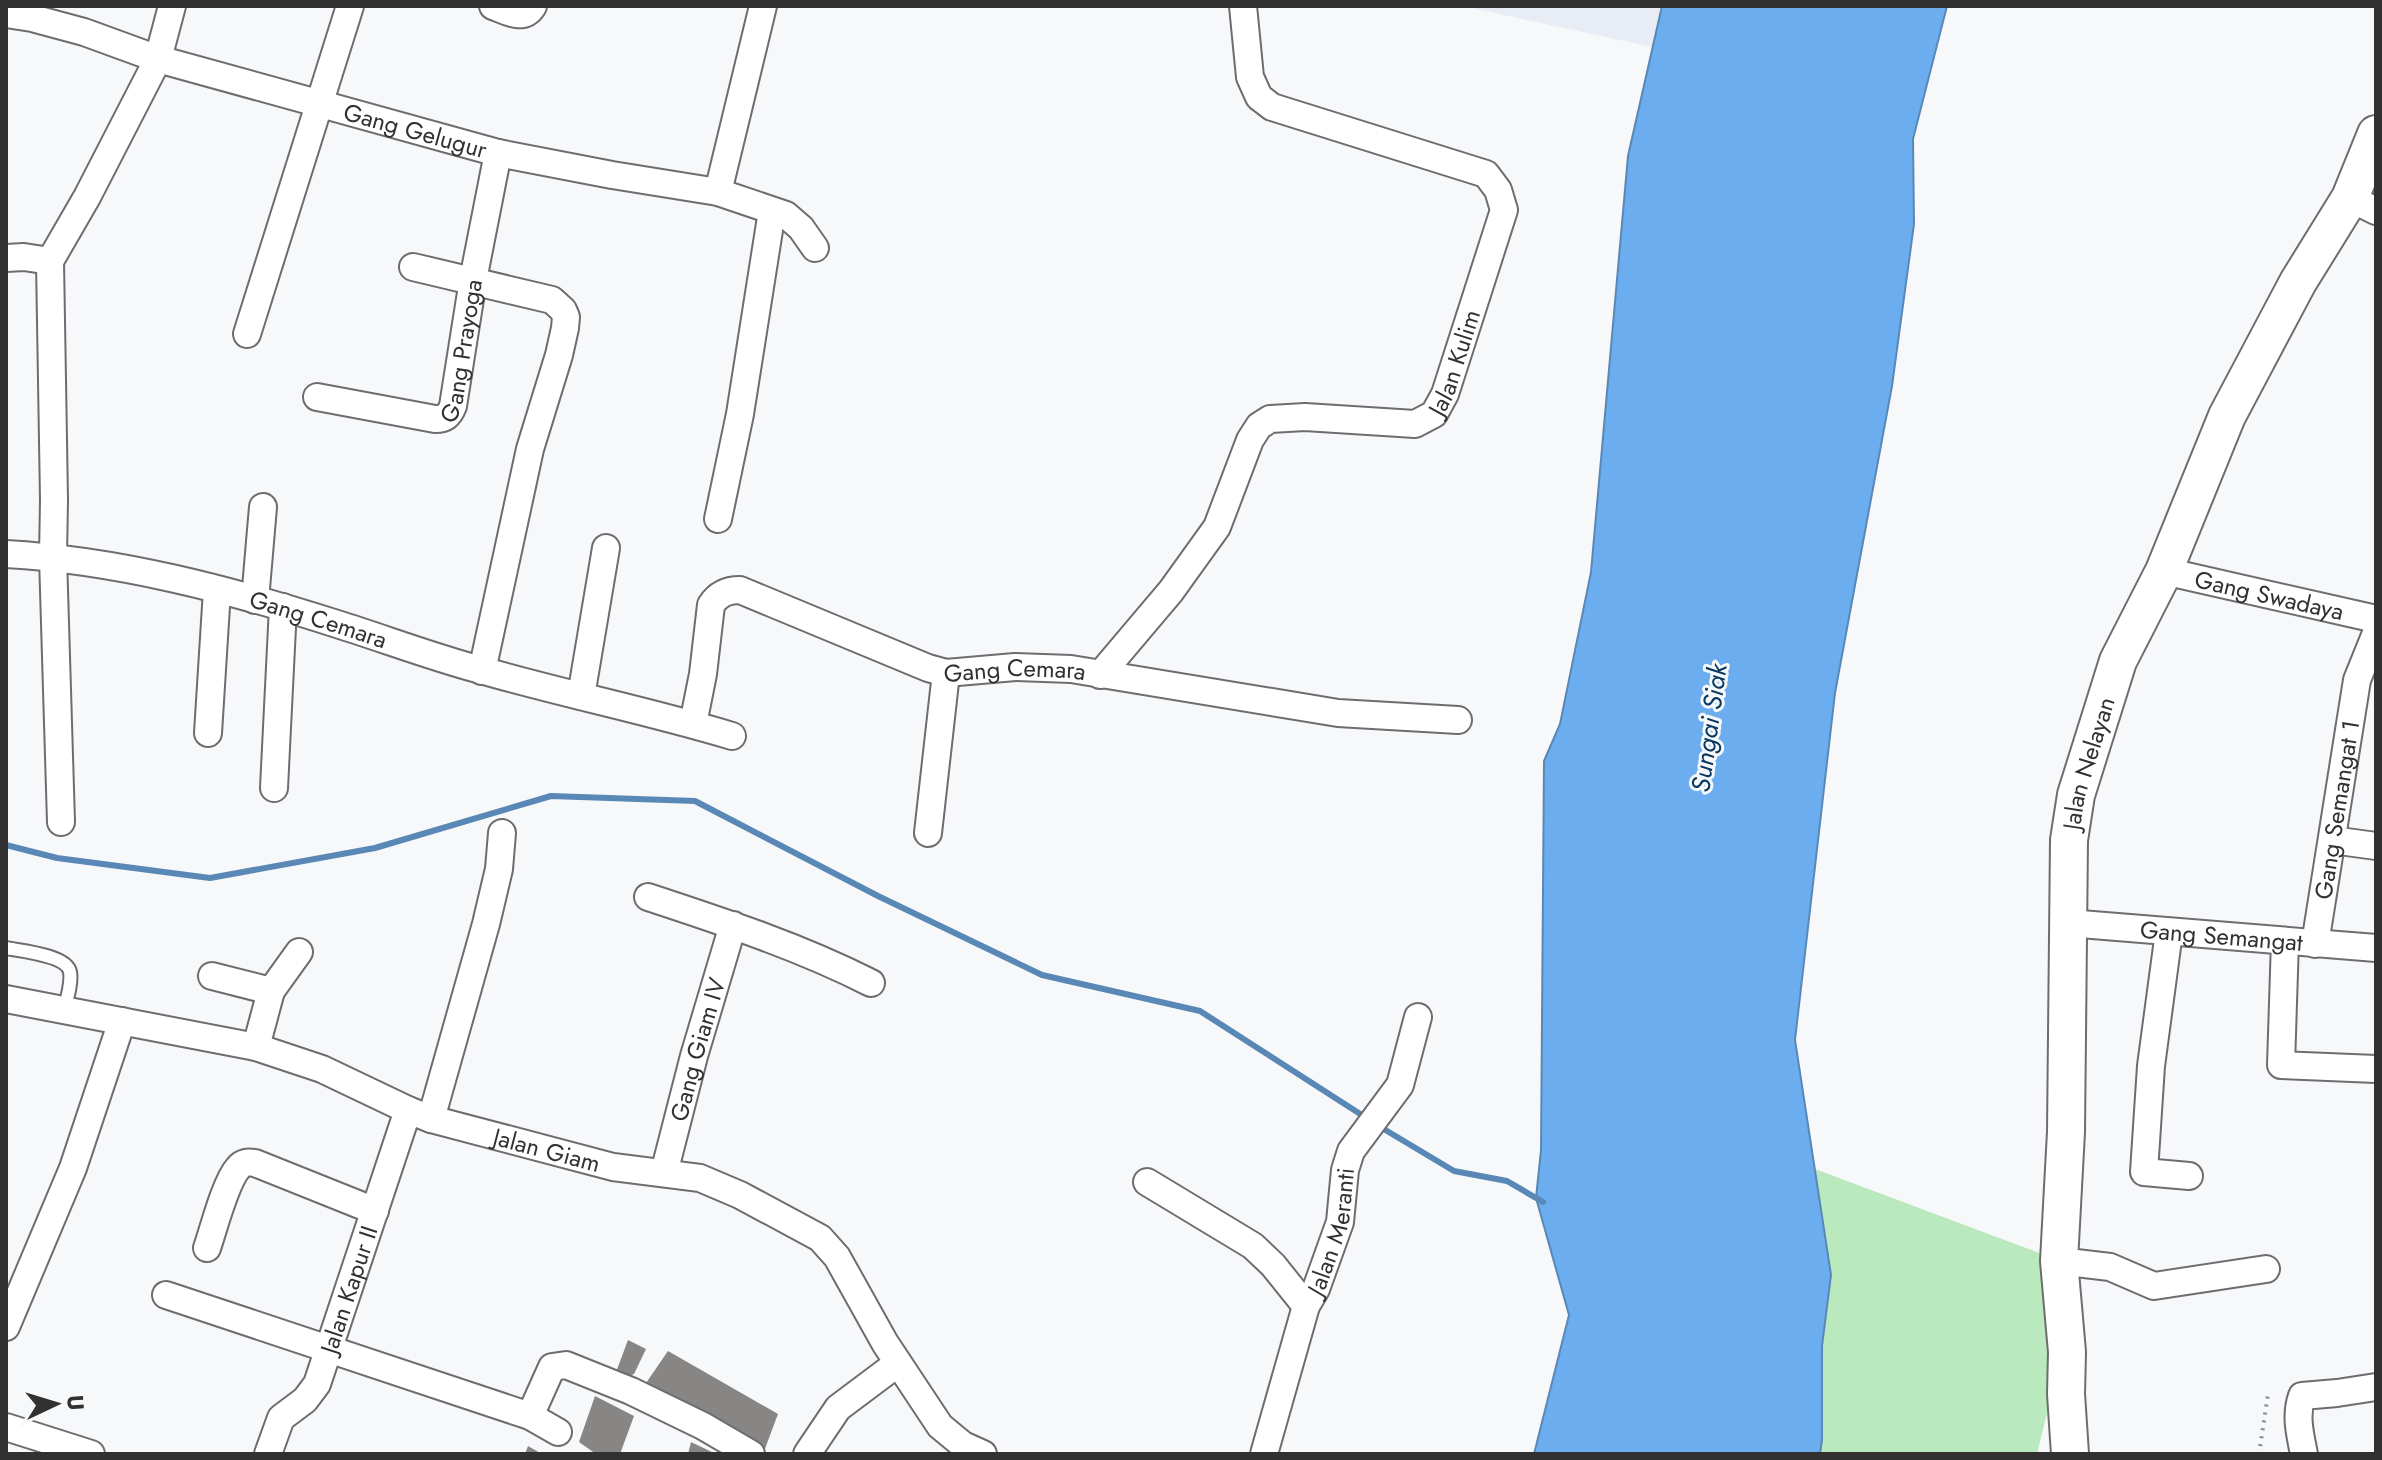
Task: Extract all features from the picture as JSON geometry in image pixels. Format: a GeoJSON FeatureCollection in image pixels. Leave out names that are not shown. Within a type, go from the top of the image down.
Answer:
{"type":"FeatureCollection","features":[{"type":"Feature","properties":{"kind":"main road","name":"Jalan Nelayan"},"geometry":{"type":"LineString","coordinates":[[2070,1454],[2067,1352],[2059,1261],[2066,1132],[2069,840],[2076,795],[2118,661],[2164,571],[2227,416],[2298,282],[2363,204],[2376,134]]}},
{"type":"Feature","properties":{"kind":"street"},"geometry":{"type":"LineString","coordinates":[[61,822],[53,557],[50,261],[87,197],[158,59],[172,6]]}},
{"type":"Feature","properties":{"kind":"street"},"geometry":{"type":"LineString","coordinates":[[247,334],[350,6]]}},
{"type":"Feature","properties":{"kind":"street"},"geometry":{"type":"LineString","coordinates":[[493,6],[521,16],[529,13],[533,6]]}},
{"type":"Feature","properties":{"kind":"street"},"geometry":{"type":"LineString","coordinates":[[718,192],[763,6]]}},
{"type":"Feature","properties":{"kind":"street","name":"Jalan Kulim"},"geometry":{"type":"LineString","coordinates":[[1100,675],[1171,591],[1217,527],[1250,440],[1259,426],[1270,419],[1305,417],[1415,424],[1434,414],[1445,394],[1504,210],[1498,190],[1486,174],[1272,107],[1259,97],[1250,77],[1243,6]]}},
{"type":"Feature","properties":{"kind":"street","name":"Gang Gelugur"},"geometry":{"type":"LineString","coordinates":[[6,14],[84,32],[158,59],[498,153],[718,192],[786,215],[795,221],[815,248]]}},
{"type":"Feature","properties":{"kind":"street","name":"Gang Prayoga"},"geometry":{"type":"LineString","coordinates":[[317,397],[435,419],[446,417],[453,406],[498,153]]}},
{"type":"Feature","properties":{"kind":"street"},"geometry":{"type":"LineString","coordinates":[[718,519],[740,414],[772,211]]}},
{"type":"Feature","properties":{"kind":"street"},"geometry":{"type":"LineString","coordinates":[[6,258],[50,261]]}},
{"type":"Feature","properties":{"kind":"street"},"geometry":{"type":"LineString","coordinates":[[413,267],[552,300],[560,305],[566,317],[559,355],[530,449],[482,671]]}},
{"type":"Feature","properties":{"kind":"street"},"geometry":{"type":"LineString","coordinates":[[255,600],[263,507]]}},
{"type":"Feature","properties":{"kind":"street"},"geometry":{"type":"LineString","coordinates":[[581,696],[606,548]]}},
{"type":"Feature","properties":{"kind":"street","name":"Gang Cemara"},"geometry":{"type":"LineString","coordinates":[[6,554],[53,557],[217,590],[283,607],[482,671],[732,736]]}},
{"type":"Feature","properties":{"kind":"street","name":"Gang Swadaya"},"geometry":{"type":"LineString","coordinates":[[2164,571],[2376,619]]}},
{"type":"Feature","properties":{"kind":"street"},"geometry":{"type":"LineString","coordinates":[[208,733],[217,590]]}},
{"type":"Feature","properties":{"kind":"street","name":"Gang Cemara"},"geometry":{"type":"LineString","coordinates":[[693,724],[703,674],[711,605],[724,592],[731,590],[740,590],[886,652],[946,673],[1015,667],[1071,669],[1338,713],[1458,720]]}},
{"type":"Feature","properties":{"kind":"street"},"geometry":{"type":"LineString","coordinates":[[274,788],[283,607]]}},
{"type":"Feature","properties":{"kind":"street","name":"Gang Semangat 1"},"geometry":{"type":"LineString","coordinates":[[2315,944],[2357,680],[2376,633]]}},
{"type":"Feature","properties":{"kind":"street"},"geometry":{"type":"LineString","coordinates":[[928,833],[946,673]]}},
{"type":"Feature","properties":{"kind":"street","name":"Jalan Kapur II"},"geometry":{"type":"LineString","coordinates":[[268,1454],[281,1418],[313,1392],[375,1211],[420,1115],[489,911],[499,869],[502,833]]}},
{"type":"Feature","properties":{"kind":"street"},"geometry":{"type":"LineString","coordinates":[[2332,840],[2376,846]]}},
{"type":"Feature","properties":{"kind":"street"},"geometry":{"type":"LineString","coordinates":[[648,897],[733,925],[833,964],[871,983]]}},
{"type":"Feature","properties":{"kind":"street","name":"Gang Semangat"},"geometry":{"type":"LineString","coordinates":[[2068,923],[2376,948]]}},
{"type":"Feature","properties":{"kind":"street","name":"Gang Giam IV"},"geometry":{"type":"LineString","coordinates":[[664,1173],[694,1056],[733,925]]}},
{"type":"Feature","properties":{"kind":"street"},"geometry":{"type":"LineString","coordinates":[[2169,932],[2151,1066],[2144,1172],[2189,1176]]}},
{"type":"Feature","properties":{"kind":"street"},"geometry":{"type":"LineString","coordinates":[[2285,941],[2281,1065],[2376,1069]]}},
{"type":"Feature","properties":{"kind":"street"},"geometry":{"type":"LineString","coordinates":[[256,1047],[271,991],[299,952]]}},
{"type":"Feature","properties":{"kind":"street"},"geometry":{"type":"LineString","coordinates":[[212,976],[271,991]]}},
{"type":"Feature","properties":{"kind":"street","name":"Jalan Giam"},"geometry":{"type":"LineString","coordinates":[[6,999],[256,1047],[322,1069],[420,1115],[613,1167],[700,1178],[719,1184],[820,1238],[837,1257],[898,1363],[940,1426],[963,1445],[983,1454]]}},
{"type":"Feature","properties":{"kind":"street","name":"Jalan Meranti"},"geometry":{"type":"LineString","coordinates":[[1264,1454],[1306,1306],[1316,1289],[1340,1222],[1345,1170],[1351,1151],[1400,1085],[1418,1017]]}},
{"type":"Feature","properties":{"kind":"street"},"geometry":{"type":"LineString","coordinates":[[8,1318],[73,1168],[122,1021]]}},
{"type":"Feature","properties":{"kind":"street"},"geometry":{"type":"LineString","coordinates":[[207,1248],[229,1185],[236,1170],[245,1163],[255,1163],[375,1211]]}},
{"type":"Feature","properties":{"kind":"street"},"geometry":{"type":"LineString","coordinates":[[1147,1182],[1253,1246],[1273,1265],[1306,1306]]}},
{"type":"Feature","properties":{"kind":"street"},"geometry":{"type":"LineString","coordinates":[[2059,1261],[2110,1267],[2154,1286],[2266,1269]]}},
{"type":"Feature","properties":{"kind":"street"},"geometry":{"type":"LineString","coordinates":[[166,1295],[530,1416],[558,1432]]}},
{"type":"Feature","properties":{"kind":"street"},"geometry":{"type":"LineString","coordinates":[[807,1454],[838,1408],[898,1363]]}},
{"type":"Feature","properties":{"kind":"street"},"geometry":{"type":"LineString","coordinates":[[530,1416],[552,1367],[566,1365],[631,1391],[703,1426],[751,1454]]}},
{"type":"Feature","properties":{"kind":"street"},"geometry":{"type":"LineString","coordinates":[[2304,1454],[2298,1408],[2302,1396],[2376,1387]]}},
{"type":"Feature","properties":{"kind":"street"},"geometry":{"type":"LineString","coordinates":[[6,1427],[91,1454]]}},
{"type":"Feature","properties":{"kind":"lane"},"geometry":{"type":"LineString","coordinates":[[6,948],[44,955],[68,965],[71,974],[64,1010]]}},
{"type":"Feature","properties":{"kind":"path"},"geometry":{"type":"LineString","coordinates":[[2259,1454],[2268,1394]]}},
{"type":"Feature","properties":{"kind":"shaded area"},"geometry":{"type":"Polygon","coordinates":[[[1463,6],[1662,6],[1652,47],[1463,6]]]}},
{"type":"Feature","properties":{"kind":"green space"},"geometry":{"type":"Polygon","coordinates":[[[1815,1169],[2045,1255],[2048,1409],[2037,1454],[1820,1454],[1822,1346],[1831,1275],[1815,1169]]]}},
{"type":"Feature","properties":{"kind":"water","name":"Sungai Siak"},"geometry":{"type":"Polygon","coordinates":[[[1662,6],[1947,6],[1913,139],[1914,224],[1892,386],[1835,693],[1795,1040],[1831,1275],[1822,1346],[1820,1454],[1534,1454],[1569,1315],[1536,1198],[1541,1150],[1544,761],[1560,724],[1591,572],[1628,156],[1662,6]]]}},
{"type":"Feature","properties":{"kind":"building"},"geometry":{"type":"Polygon","coordinates":[[[628,1340],[646,1349],[634,1374],[612,1383],[628,1340]]]}},
{"type":"Feature","properties":{"kind":"building"},"geometry":{"type":"Polygon","coordinates":[[[668,1351],[778,1414],[763,1454],[757,1454],[646,1383],[668,1351]]]}},
{"type":"Feature","properties":{"kind":"building"},"geometry":{"type":"Polygon","coordinates":[[[595,1396],[634,1416],[620,1454],[596,1454],[579,1442],[595,1396]]]}},
{"type":"Feature","properties":{"kind":"building"},"geometry":{"type":"Polygon","coordinates":[[[691,1442],[716,1454],[688,1454],[691,1442]]]}},
{"type":"Feature","properties":{"kind":"building"},"geometry":{"type":"Polygon","coordinates":[[[528,1446],[542,1454],[525,1454],[528,1446]]]}},
{"type":"Feature","properties":{"kind":"waterway"},"geometry":{"type":"LineString","coordinates":[[6,845],[57,858],[210,878],[375,848],[551,796],[695,801],[878,896],[1042,975],[1200,1011],[1368,1119]]}},
{"type":"Feature","properties":{"kind":"waterway"},"geometry":{"type":"LineString","coordinates":[[1377,1125],[1454,1171],[1507,1181],[1543,1202]]}}]}
